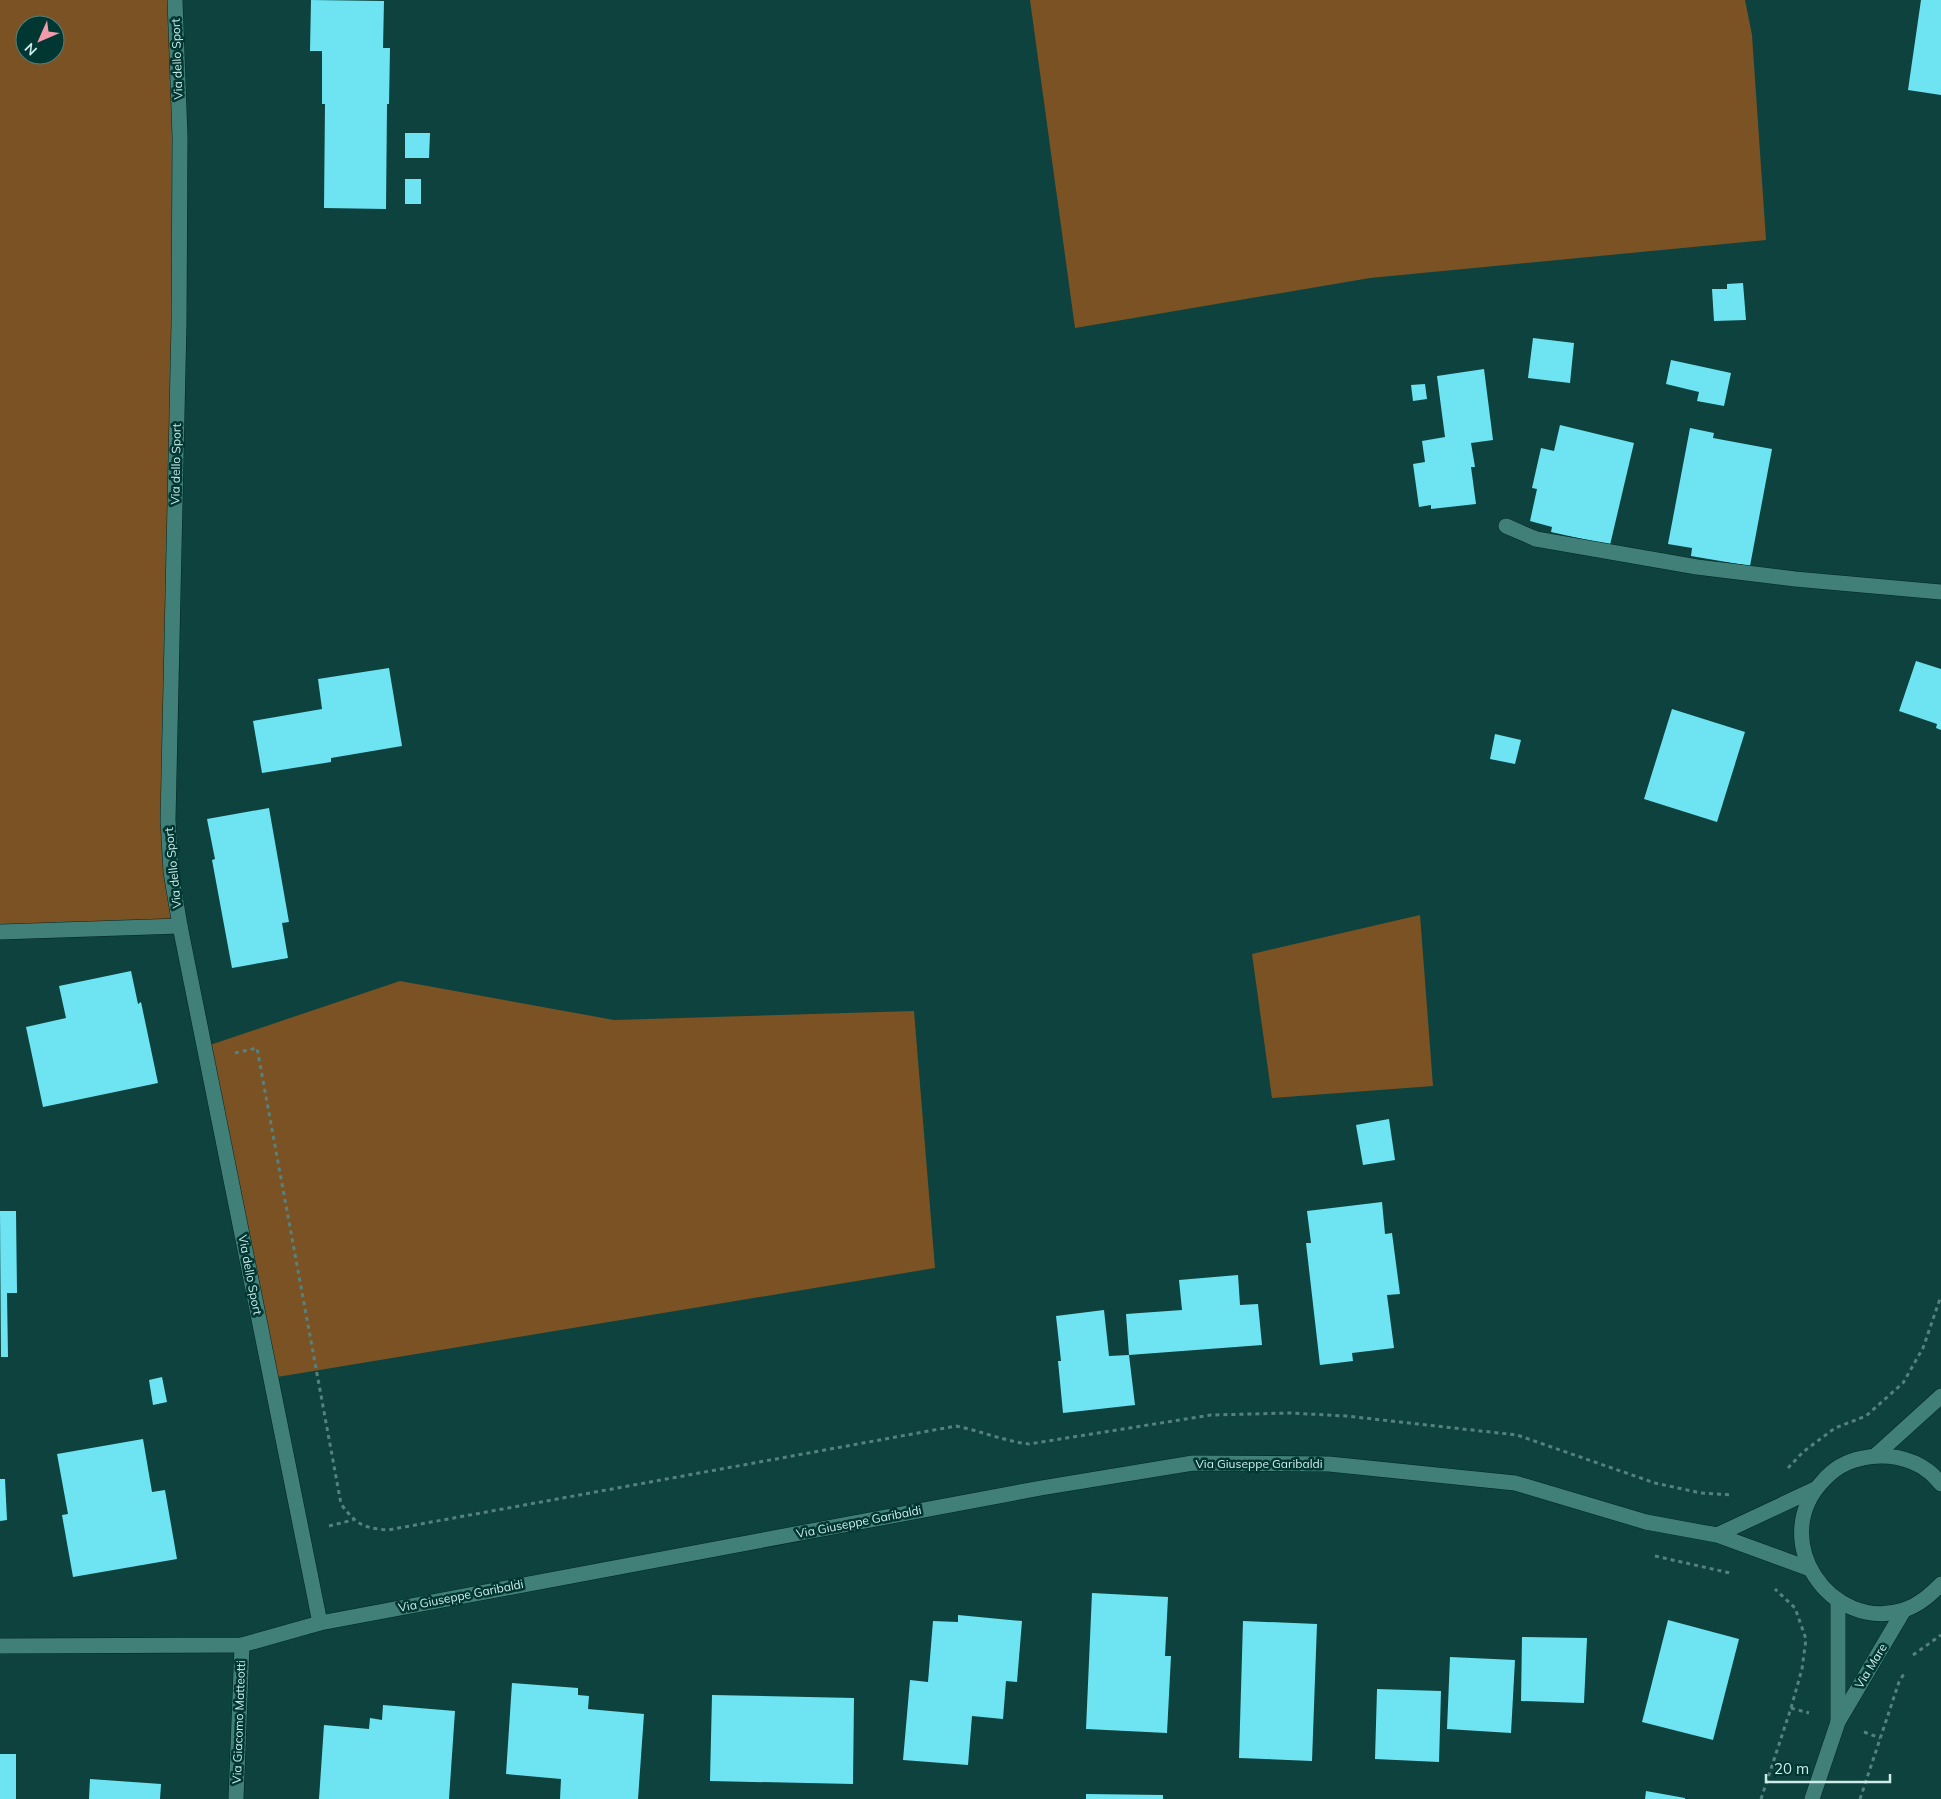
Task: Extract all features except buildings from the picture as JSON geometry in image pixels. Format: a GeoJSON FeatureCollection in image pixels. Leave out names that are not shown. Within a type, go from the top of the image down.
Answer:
{"type":"FeatureCollection","features":[{"type":"Feature","properties":{"kind":"street","name":"Via dello Sport"},"geometry":{"type":"LineString","coordinates":[[175,0],[180,137],[179,313],[168,820],[171,872],[206,1059],[320,1623]]}},
{"type":"Feature","properties":{"kind":"street"},"geometry":{"type":"LineString","coordinates":[[1506,526],[1536,540],[1697,567],[1795,579],[1941,592]]}},
{"type":"Feature","properties":{"kind":"street","name":"Via dello Sport"},"geometry":{"type":"LineString","coordinates":[[0,932],[180,926]]}},
{"type":"Feature","properties":{"kind":"street"},"geometry":{"type":"LineString","coordinates":[[1876,1455],[1941,1396]]}},
{"type":"Feature","properties":{"kind":"street"},"geometry":{"type":"LineString","coordinates":[[1941,1484],[1928,1470],[1903,1458],[1876,1455],[1852,1460],[1832,1471],[1815,1489],[1806,1508],[1802,1528],[1803,1549],[1810,1569],[1822,1587],[1838,1601],[1859,1610],[1882,1613],[1904,1610],[1926,1599],[1941,1584]]}},
{"type":"Feature","properties":{"kind":"street","name":"Via Giuseppe Garibaldi"},"geometry":{"type":"LineString","coordinates":[[0,1646],[242,1645],[320,1623],[1041,1488],[1193,1463],[1329,1464],[1515,1483],[1646,1522],[1717,1535],[1810,1569]]}},
{"type":"Feature","properties":{"kind":"street"},"geometry":{"type":"LineString","coordinates":[[1717,1535],[1815,1489]]}},
{"type":"Feature","properties":{"kind":"street","name":"Via Mare"},"geometry":{"type":"LineString","coordinates":[[1838,1601],[1838,1722]]}},
{"type":"Feature","properties":{"kind":"street","name":"Via Mare"},"geometry":{"type":"LineString","coordinates":[[1812,1799],[1838,1722],[1904,1610]]}},
{"type":"Feature","properties":{"kind":"street","name":"Via Giacomo Matteotti"},"geometry":{"type":"LineString","coordinates":[[236,1799],[242,1645]]}},
{"type":"Feature","properties":{"kind":"path"},"geometry":{"type":"LineString","coordinates":[[206,1059],[257,1048],[340,1504],[353,1520],[370,1529],[388,1530],[956,1426],[973,1429],[1014,1442],[1029,1444],[1211,1415],[1290,1413],[1355,1417],[1517,1435],[1655,1484],[1701,1493],[1735,1495]]}},
{"type":"Feature","properties":{"kind":"path"},"geometry":{"type":"LineString","coordinates":[[1785,1471],[1802,1452],[1835,1428],[1866,1416],[1903,1383],[1923,1348],[1941,1296]]}},
{"type":"Feature","properties":{"kind":"path"},"geometry":{"type":"LineString","coordinates":[[1648,1554],[1738,1575]]}},
{"type":"Feature","properties":{"kind":"path"},"geometry":{"type":"LineString","coordinates":[[1761,1799],[1802,1669],[1806,1639],[1795,1608],[1775,1589],[1769,1586]]}},
{"type":"Feature","properties":{"kind":"path"},"geometry":{"type":"LineString","coordinates":[[1910,1661],[1914,1654],[1941,1635]]}},
{"type":"Feature","properties":{"kind":"path"},"geometry":{"type":"LineString","coordinates":[[1860,1799],[1899,1682],[1907,1668]]}},
{"type":"Feature","properties":{"kind":"path"},"geometry":{"type":"LineString","coordinates":[[1791,1708],[1806,1713]]}},
{"type":"Feature","properties":{"kind":"path"},"geometry":{"type":"LineString","coordinates":[[1869,1734],[1880,1738]]}},
{"type":"Feature","properties":{"kind":"shaded area"},"geometry":{"type":"Polygon","coordinates":[[[0,0],[175,0],[168,820],[180,926],[0,932],[0,0]]]}},
{"type":"Feature","properties":{"kind":"shaded area"},"geometry":{"type":"Polygon","coordinates":[[[1030,0],[1745,0],[1752,35],[1766,240],[1370,278],[1075,328],[1030,0]]]}},
{"type":"Feature","properties":{"kind":"shaded area"},"geometry":{"type":"Polygon","coordinates":[[[1420,915],[1433,1086],[1272,1098],[1252,954],[1420,915]]]}},
{"type":"Feature","properties":{"kind":"shaded area"},"geometry":{"type":"Polygon","coordinates":[[[400,981],[614,1020],[914,1011],[935,1268],[271,1378],[204,1047],[400,981]]]}}]}
